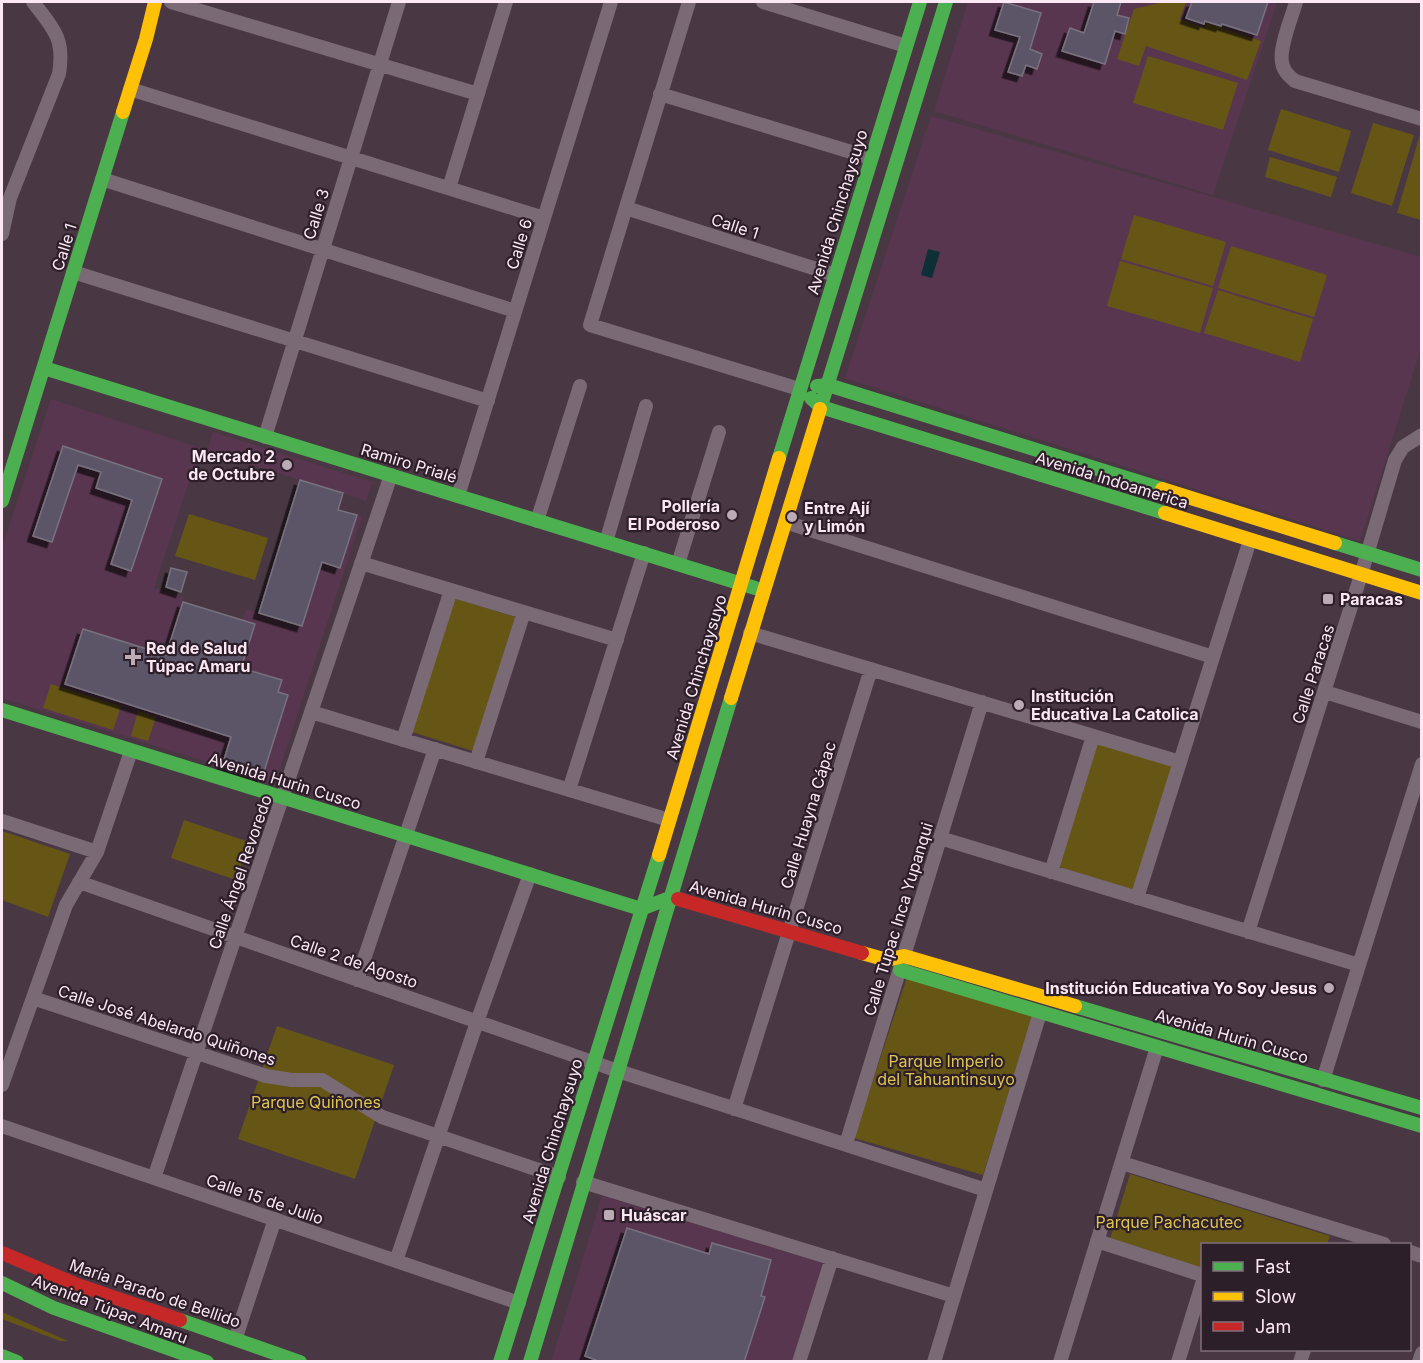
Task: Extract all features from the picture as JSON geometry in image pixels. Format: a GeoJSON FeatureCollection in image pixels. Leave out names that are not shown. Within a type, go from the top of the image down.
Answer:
{"type":"FeatureCollection","features":[{"type":"Feature","properties":{"kind":"street"},"geometry":{"type":"LineString","coordinates":[[2,234],[10,198],[59,74],[62,58],[55,29],[33,2]]}},
{"type":"Feature","properties":{"kind":"street","name":"Calle 1"},"geometry":{"type":"LineString","coordinates":[[2,501],[155,2]]}},
{"type":"Feature","properties":{"kind":"street"},"geometry":{"type":"LineString","coordinates":[[171,2],[478,94]]}},
{"type":"Feature","properties":{"kind":"street","name":"Calle 3"},"geometry":{"type":"LineString","coordinates":[[265,436],[399,2]]}},
{"type":"Feature","properties":{"kind":"street"},"geometry":{"type":"LineString","coordinates":[[449,188],[506,2]]}},
{"type":"Feature","properties":{"kind":"street","name":"Calle 6"},"geometry":{"type":"LineString","coordinates":[[458,496],[611,2]]}},
{"type":"Feature","properties":{"kind":"street"},"geometry":{"type":"LineString","coordinates":[[626,208],[689,2]]}},
{"type":"Feature","properties":{"kind":"street"},"geometry":{"type":"LineString","coordinates":[[763,2],[906,46]]}},
{"type":"Feature","properties":{"kind":"street","name":"Avenida Chinchaysuyo"},"geometry":{"type":"LineString","coordinates":[[500,1362],[920,2]]}},
{"type":"Feature","properties":{"kind":"street"},"geometry":{"type":"LineString","coordinates":[[530,1362],[533,1319],[583,1182],[618,1071],[750,633],[946,2]]}},
{"type":"Feature","properties":{"kind":"street"},"geometry":{"type":"LineString","coordinates":[[1296,2],[1283,46],[1281,61],[1286,73],[1295,81],[1422,120]]}},
{"type":"Feature","properties":{"kind":"street"},"geometry":{"type":"LineString","coordinates":[[130,89],[544,218]]}},
{"type":"Feature","properties":{"kind":"street"},"geometry":{"type":"LineString","coordinates":[[660,94],[871,158]]}},
{"type":"Feature","properties":{"kind":"street"},"geometry":{"type":"LineString","coordinates":[[102,179],[515,311]]}},
{"type":"Feature","properties":{"kind":"street","name":"Calle 1"},"geometry":{"type":"LineString","coordinates":[[626,208],[835,275]]}},
{"type":"Feature","properties":{"kind":"street","name":"Avenida Indoamerica"},"geometry":{"type":"LineString","coordinates":[[626,208],[590,326],[799,388],[828,385],[1422,570]]}},
{"type":"Feature","properties":{"kind":"street"},"geometry":{"type":"LineString","coordinates":[[74,272],[488,401]]}},
{"type":"Feature","properties":{"kind":"street","name":"Ramiro Prialé"},"geometry":{"type":"LineString","coordinates":[[44,368],[764,591]]}},
{"type":"Feature","properties":{"kind":"street"},"geometry":{"type":"LineString","coordinates":[[537,521],[580,386]]}},
{"type":"Feature","properties":{"kind":"street","name":"Avenida Indoamerica"},"geometry":{"type":"LineString","coordinates":[[799,388],[821,407],[1422,593]]}},
{"type":"Feature","properties":{"kind":"street"},"geometry":{"type":"LineString","coordinates":[[606,542],[646,406]]}},
{"type":"Feature","properties":{"kind":"street"},"geometry":{"type":"LineString","coordinates":[[678,564],[719,432]]}},
{"type":"Feature","properties":{"kind":"street","name":"Calle Paracas"},"geometry":{"type":"LineString","coordinates":[[1248,932],[1368,554],[1395,460],[1403,447],[1420,437]]}},
{"type":"Feature","properties":{"kind":"street","name":"Calle Ángel Revoredo"},"geometry":{"type":"LineString","coordinates":[[154,1178],[391,475]]}},
{"type":"Feature","properties":{"kind":"street"},"geometry":{"type":"LineString","coordinates":[[785,522],[1213,657]]}},
{"type":"Feature","properties":{"kind":"street"},"geometry":{"type":"LineString","coordinates":[[1137,898],[1250,540]]}},
{"type":"Feature","properties":{"kind":"street"},"geometry":{"type":"LineString","coordinates":[[570,790],[644,554]]}},
{"type":"Feature","properties":{"kind":"street"},"geometry":{"type":"LineString","coordinates":[[361,563],[617,640]]}},
{"type":"Feature","properties":{"kind":"street"},"geometry":{"type":"LineString","coordinates":[[403,740],[451,590]]}},
{"type":"Feature","properties":{"kind":"street"},"geometry":{"type":"LineString","coordinates":[[476,762],[524,612]]}},
{"type":"Feature","properties":{"kind":"street"},"geometry":{"type":"LineString","coordinates":[[750,633],[1180,762]]}},
{"type":"Feature","properties":{"kind":"street","name":"Calle Huayna Cápac"},"geometry":{"type":"LineString","coordinates":[[734,1108],[871,669]]}},
{"type":"Feature","properties":{"kind":"street"},"geometry":{"type":"LineString","coordinates":[[1324,692],[1422,722]]}},
{"type":"Feature","properties":{"kind":"street","name":"Calle Tupac Inca Yupanqui"},"geometry":{"type":"LineString","coordinates":[[846,1144],[982,702]]}},
{"type":"Feature","properties":{"kind":"street","name":"Avenida Hurin Cusco"},"geometry":{"type":"LineString","coordinates":[[2,710],[641,909],[672,897],[887,960],[904,956],[1422,1108]]}},
{"type":"Feature","properties":{"kind":"street"},"geometry":{"type":"LineString","coordinates":[[311,712],[669,820]]}},
{"type":"Feature","properties":{"kind":"street"},"geometry":{"type":"LineString","coordinates":[[1051,872],[1093,736]]}},
{"type":"Feature","properties":{"kind":"street"},"geometry":{"type":"LineString","coordinates":[[357,980],[435,749]]}},
{"type":"Feature","properties":{"kind":"street"},"geometry":{"type":"LineString","coordinates":[[2,1085],[66,905],[97,852],[131,751]]}},
{"type":"Feature","properties":{"kind":"street"},"geometry":{"type":"LineString","coordinates":[[1323,1080],[1422,764]]}},
{"type":"Feature","properties":{"kind":"street"},"geometry":{"type":"LineString","coordinates":[[2,821],[97,852]]}},
{"type":"Feature","properties":{"kind":"street"},"geometry":{"type":"LineString","coordinates":[[940,838],[1359,965]]}},
{"type":"Feature","properties":{"kind":"street"},"geometry":{"type":"LineString","coordinates":[[396,1261],[530,874]]}},
{"type":"Feature","properties":{"kind":"street","name":"Calle 2 de Agosto"},"geometry":{"type":"LineString","coordinates":[[79,882],[593,1063],[986,1190]]}},
{"type":"Feature","properties":{"kind":"street","name":"Avenida Hurin Cusco"},"geometry":{"type":"LineString","coordinates":[[900,970],[1422,1126]]}},
{"type":"Feature","properties":{"kind":"street","name":"Calle José Abelardo Quiñones"},"geometry":{"type":"LineString","coordinates":[[33,998],[266,1076],[292,1080],[322,1080],[372,1112],[559,1177]]}},
{"type":"Feature","properties":{"kind":"street"},"geometry":{"type":"LineString","coordinates":[[934,1362],[1040,1013]]}},
{"type":"Feature","properties":{"kind":"street"},"geometry":{"type":"LineString","coordinates":[[1060,1362],[1157,1047]]}},
{"type":"Feature","properties":{"kind":"street","name":"Calle 15 de Julio"},"geometry":{"type":"LineString","coordinates":[[2,1126],[519,1303]]}},
{"type":"Feature","properties":{"kind":"street"},"geometry":{"type":"LineString","coordinates":[[1122,1163],[1378,1243]]}},
{"type":"Feature","properties":{"kind":"street"},"geometry":{"type":"LineString","coordinates":[[583,1182],[954,1296]]}},
{"type":"Feature","properties":{"kind":"street"},"geometry":{"type":"LineString","coordinates":[[236,1337],[275,1220]]}},
{"type":"Feature","properties":{"kind":"street"},"geometry":{"type":"LineString","coordinates":[[1336,1243],[1340,1231]]}},
{"type":"Feature","properties":{"kind":"street"},"geometry":{"type":"LineString","coordinates":[[1097,1241],[1201,1274]]}},
{"type":"Feature","properties":{"kind":"street","name":"María Parado de Bellido"},"geometry":{"type":"LineString","coordinates":[[2,1253],[71,1283],[236,1337],[300,1362]]}},
{"type":"Feature","properties":{"kind":"street"},"geometry":{"type":"LineString","coordinates":[[799,1362],[832,1258]]}},
{"type":"Feature","properties":{"kind":"street"},"geometry":{"type":"LineString","coordinates":[[528,1272],[535,1281],[527,1308],[533,1319]]}},
{"type":"Feature","properties":{"kind":"street","name":"Avenida Túpac Amaru"},"geometry":{"type":"LineString","coordinates":[[2,1283],[54,1308],[207,1362]]}},
{"type":"Feature","properties":{"kind":"street"},"geometry":{"type":"LineString","coordinates":[[1178,1362],[1201,1290]]}},
{"type":"Feature","properties":{"kind":"street"},"geometry":{"type":"LineString","coordinates":[[1419,1362],[1422,1353]]}},
{"type":"Feature","properties":{"kind":"street"},"geometry":{"type":"LineString","coordinates":[[2,1356],[17,1362]]}},
{"type":"Feature","properties":{"kind":"shaded area"},"geometry":{"type":"Polygon","coordinates":[[[968,2],[1277,2],[1213,195],[934,111],[968,2]]]}},
{"type":"Feature","properties":{"kind":"shaded area"},"geometry":{"type":"Polygon","coordinates":[[[931,116],[1421,257],[1421,348],[1360,541],[845,378],[931,116]]]}},
{"type":"Feature","properties":{"kind":"shaded area"},"geometry":{"type":"Polygon","coordinates":[[[51,399],[200,448],[154,588],[184,598],[183,602],[242,620],[246,609],[259,613],[300,480],[207,451],[213,432],[372,482],[366,501],[343,493],[338,510],[362,516],[275,783],[2,698],[2,547],[51,399]]]}},
{"type":"Feature","properties":{"kind":"shaded area"},"geometry":{"type":"Polygon","coordinates":[[[602,1196],[823,1263],[792,1361],[551,1362],[602,1196]]]}},
{"type":"Feature","properties":{"kind":"green space"},"geometry":{"type":"Polygon","coordinates":[[[1163,2],[1186,2],[1180,19],[1205,28],[1207,23],[1261,41],[1247,80],[1146,46],[1139,66],[1117,59],[1134,9],[1163,2]]]}},
{"type":"Feature","properties":{"kind":"green space"},"geometry":{"type":"Polygon","coordinates":[[[1148,56],[1238,83],[1223,130],[1133,103],[1148,56]]]}},
{"type":"Feature","properties":{"kind":"green space"},"geometry":{"type":"Polygon","coordinates":[[[1281,109],[1351,131],[1339,172],[1268,150],[1281,109]]]}},
{"type":"Feature","properties":{"kind":"green space"},"geometry":{"type":"Polygon","coordinates":[[[1373,123],[1414,135],[1392,206],[1351,193],[1373,123]]]}},
{"type":"Feature","properties":{"kind":"green space"},"geometry":{"type":"Polygon","coordinates":[[[1421,131],[1421,220],[1397,213],[1421,131]]]}},
{"type":"Feature","properties":{"kind":"green space"},"geometry":{"type":"Polygon","coordinates":[[[1270,157],[1337,177],[1331,197],[1265,177],[1270,157]]]}},
{"type":"Feature","properties":{"kind":"green space"},"geometry":{"type":"Polygon","coordinates":[[[1134,215],[1226,242],[1213,286],[1121,259],[1134,215]]]}},
{"type":"Feature","properties":{"kind":"green space"},"geometry":{"type":"Polygon","coordinates":[[[1231,246],[1327,275],[1314,317],[1218,288],[1231,246]]]}},
{"type":"Feature","properties":{"kind":"green space"},"geometry":{"type":"Polygon","coordinates":[[[1120,261],[1213,288],[1200,333],[1107,306],[1120,261]]]}},
{"type":"Feature","properties":{"kind":"green space"},"geometry":{"type":"Polygon","coordinates":[[[1218,290],[1313,319],[1300,362],[1204,333],[1218,290]]]}},
{"type":"Feature","properties":{"kind":"green space"},"geometry":{"type":"Polygon","coordinates":[[[189,514],[268,538],[255,580],[175,556],[189,514]]]}},
{"type":"Feature","properties":{"kind":"green space"},"geometry":{"type":"Polygon","coordinates":[[[454,598],[515,617],[473,751],[412,732],[454,598]]]}},
{"type":"Feature","properties":{"kind":"green space"},"geometry":{"type":"Polygon","coordinates":[[[51,684],[121,706],[113,730],[43,708],[51,684]]]}},
{"type":"Feature","properties":{"kind":"green space"},"geometry":{"type":"Polygon","coordinates":[[[138,711],[156,717],[148,741],[131,736],[138,711]]]}},
{"type":"Feature","properties":{"kind":"green space"},"geometry":{"type":"Polygon","coordinates":[[[1095,742],[1174,767],[1135,890],[1056,866],[1095,742]]]}},
{"type":"Feature","properties":{"kind":"green space"},"geometry":{"type":"Polygon","coordinates":[[[184,820],[249,842],[236,880],[171,858],[184,820]]]}},
{"type":"Feature","properties":{"kind":"green space"},"geometry":{"type":"Polygon","coordinates":[[[2,831],[70,854],[48,917],[2,900],[2,831]]]}},
{"type":"Feature","properties":{"kind":"green space","name":"Parque Imperio del Tahuantinsuyo"},"geometry":{"type":"Polygon","coordinates":[[[907,977],[1033,1015],[983,1175],[854,1138],[907,977]]]}},
{"type":"Feature","properties":{"kind":"green space","name":"Parque Quiñones"},"geometry":{"type":"Polygon","coordinates":[[[277,1026],[394,1065],[355,1179],[238,1139],[277,1026]]]}},
{"type":"Feature","properties":{"kind":"green space","name":"Parque Pachacutec"},"geometry":{"type":"Polygon","coordinates":[[[1130,1174],[1330,1236],[1327,1243],[1201,1243],[1201,1268],[1110,1239],[1130,1174]]]}},
{"type":"Feature","properties":{"kind":"green space"},"geometry":{"type":"Polygon","coordinates":[[[2,1312],[68,1341],[60,1341],[2,1319],[2,1312]]]}},
{"type":"Feature","properties":{"kind":"water"},"geometry":{"type":"Polygon","coordinates":[[[928,249],[940,252],[932,278],[921,275],[928,249]]]}},
{"type":"Feature","properties":{"kind":"building"},"geometry":{"type":"Polygon","coordinates":[[[1004,2],[1041,13],[1030,49],[1042,54],[1037,69],[1026,65],[1022,76],[1008,72],[1020,37],[995,30],[1004,2]]]}},
{"type":"Feature","properties":{"kind":"building"},"geometry":{"type":"Polygon","coordinates":[[[1094,2],[1121,2],[1117,15],[1129,18],[1125,34],[1115,31],[1105,64],[1062,51],[1070,28],[1084,33],[1094,2]]]}},
{"type":"Feature","properties":{"kind":"building"},"geometry":{"type":"Polygon","coordinates":[[[1192,2],[1268,2],[1257,35],[1222,24],[1221,26],[1205,21],[1204,24],[1186,18],[1192,2]]]}},
{"type":"Feature","properties":{"kind":"building"},"geometry":{"type":"Polygon","coordinates":[[[63,446],[162,479],[131,571],[111,564],[132,500],[96,488],[101,472],[78,465],[52,542],[33,536],[63,446]]]}},
{"type":"Feature","properties":{"kind":"building"},"geometry":{"type":"Polygon","coordinates":[[[300,480],[343,493],[338,510],[357,515],[340,568],[322,562],[302,626],[259,613],[300,480]]]}},
{"type":"Feature","properties":{"kind":"building"},"geometry":{"type":"Polygon","coordinates":[[[171,568],[187,572],[181,592],[166,587],[171,568]]]}},
{"type":"Feature","properties":{"kind":"building"},"geometry":{"type":"Polygon","coordinates":[[[183,602],[255,624],[241,668],[282,680],[278,692],[288,695],[262,778],[222,766],[231,737],[65,684],[83,629],[166,655],[183,602]]]}},
{"type":"Feature","properties":{"kind":"building"},"geometry":{"type":"Polygon","coordinates":[[[627,1228],[709,1254],[712,1243],[771,1260],[761,1296],[765,1297],[744,1362],[601,1362],[585,1356],[627,1228]]]}},
{"type":"Feature","properties":{"kind":"traffic: fast"},"geometry":{"type":"LineString","coordinates":[[779,458],[920,2]]}},
{"type":"Feature","properties":{"kind":"traffic: fast"},"geometry":{"type":"LineString","coordinates":[[820,409],[946,2]]}},
{"type":"Feature","properties":{"kind":"traffic: fast"},"geometry":{"type":"LineString","coordinates":[[2,501],[123,112]]}},
{"type":"Feature","properties":{"kind":"traffic: fast"},"geometry":{"type":"LineString","coordinates":[[44,368],[755,588]]}},
{"type":"Feature","properties":{"kind":"traffic: fast"},"geometry":{"type":"LineString","coordinates":[[817,386],[828,385],[1162,489]]}},
{"type":"Feature","properties":{"kind":"traffic: fast"},"geometry":{"type":"LineString","coordinates":[[811,398],[821,407],[1165,513]]}},
{"type":"Feature","properties":{"kind":"traffic: fast"},"geometry":{"type":"LineString","coordinates":[[1335,543],[1422,570]]}},
{"type":"Feature","properties":{"kind":"traffic: fast"},"geometry":{"type":"LineString","coordinates":[[530,1362],[731,698]]}},
{"type":"Feature","properties":{"kind":"traffic: fast"},"geometry":{"type":"LineString","coordinates":[[2,710],[641,909],[672,897],[678,899]]}},
{"type":"Feature","properties":{"kind":"traffic: fast"},"geometry":{"type":"LineString","coordinates":[[500,1362],[659,855]]}},
{"type":"Feature","properties":{"kind":"traffic: fast"},"geometry":{"type":"LineString","coordinates":[[900,970],[1422,1126]]}},
{"type":"Feature","properties":{"kind":"traffic: fast"},"geometry":{"type":"LineString","coordinates":[[1075,1006],[1422,1108]]}},
{"type":"Feature","properties":{"kind":"traffic: fast"},"geometry":{"type":"LineString","coordinates":[[2,1283],[54,1308],[207,1362]]}},
{"type":"Feature","properties":{"kind":"traffic: fast"},"geometry":{"type":"LineString","coordinates":[[180,1320],[300,1362]]}},
{"type":"Feature","properties":{"kind":"traffic: fast"},"geometry":{"type":"LineString","coordinates":[[2,1356],[17,1362]]}},
{"type":"Feature","properties":{"kind":"traffic: slow"},"geometry":{"type":"LineString","coordinates":[[123,112],[155,2]]}},
{"type":"Feature","properties":{"kind":"traffic: slow"},"geometry":{"type":"LineString","coordinates":[[731,698],[820,409]]}},
{"type":"Feature","properties":{"kind":"traffic: slow"},"geometry":{"type":"LineString","coordinates":[[659,855],[779,458]]}},
{"type":"Feature","properties":{"kind":"traffic: slow"},"geometry":{"type":"LineString","coordinates":[[1162,489],[1335,543]]}},
{"type":"Feature","properties":{"kind":"traffic: slow"},"geometry":{"type":"LineString","coordinates":[[1165,513],[1422,593]]}},
{"type":"Feature","properties":{"kind":"traffic: slow"},"geometry":{"type":"LineString","coordinates":[[862,953],[887,960],[904,956],[1075,1006]]}},
{"type":"Feature","properties":{"kind":"traffic: jam"},"geometry":{"type":"LineString","coordinates":[[678,899],[862,953]]}},
{"type":"Feature","properties":{"kind":"traffic: jam"},"geometry":{"type":"LineString","coordinates":[[2,1253],[75,1284],[180,1320]]}},
{"type":"Feature","properties":{"kind":"place","name":"Mercado 2 de Octubre"},"geometry":{"type":"Point","coordinates":[287,465]}},
{"type":"Feature","properties":{"kind":"place","name":"Pollería El Poderoso"},"geometry":{"type":"Point","coordinates":[732,515]}},
{"type":"Feature","properties":{"kind":"place","name":"Entre Ají y Limón"},"geometry":{"type":"Point","coordinates":[792,517]}},
{"type":"Feature","properties":{"kind":"place","name":"Paracas"},"geometry":{"type":"Point","coordinates":[1328,599]}},
{"type":"Feature","properties":{"kind":"place","name":"Red de Salud Túpac Amaru"},"geometry":{"type":"Point","coordinates":[133,657]}},
{"type":"Feature","properties":{"kind":"place","name":"Institución Educativa La Catolica"},"geometry":{"type":"Point","coordinates":[1019,705]}},
{"type":"Feature","properties":{"kind":"place","name":"Institución Educativa Yo Soy Jesus"},"geometry":{"type":"Point","coordinates":[1329,988]}},
{"type":"Feature","properties":{"kind":"place","name":"Huáscar"},"geometry":{"type":"Point","coordinates":[609,1215]}}]}
